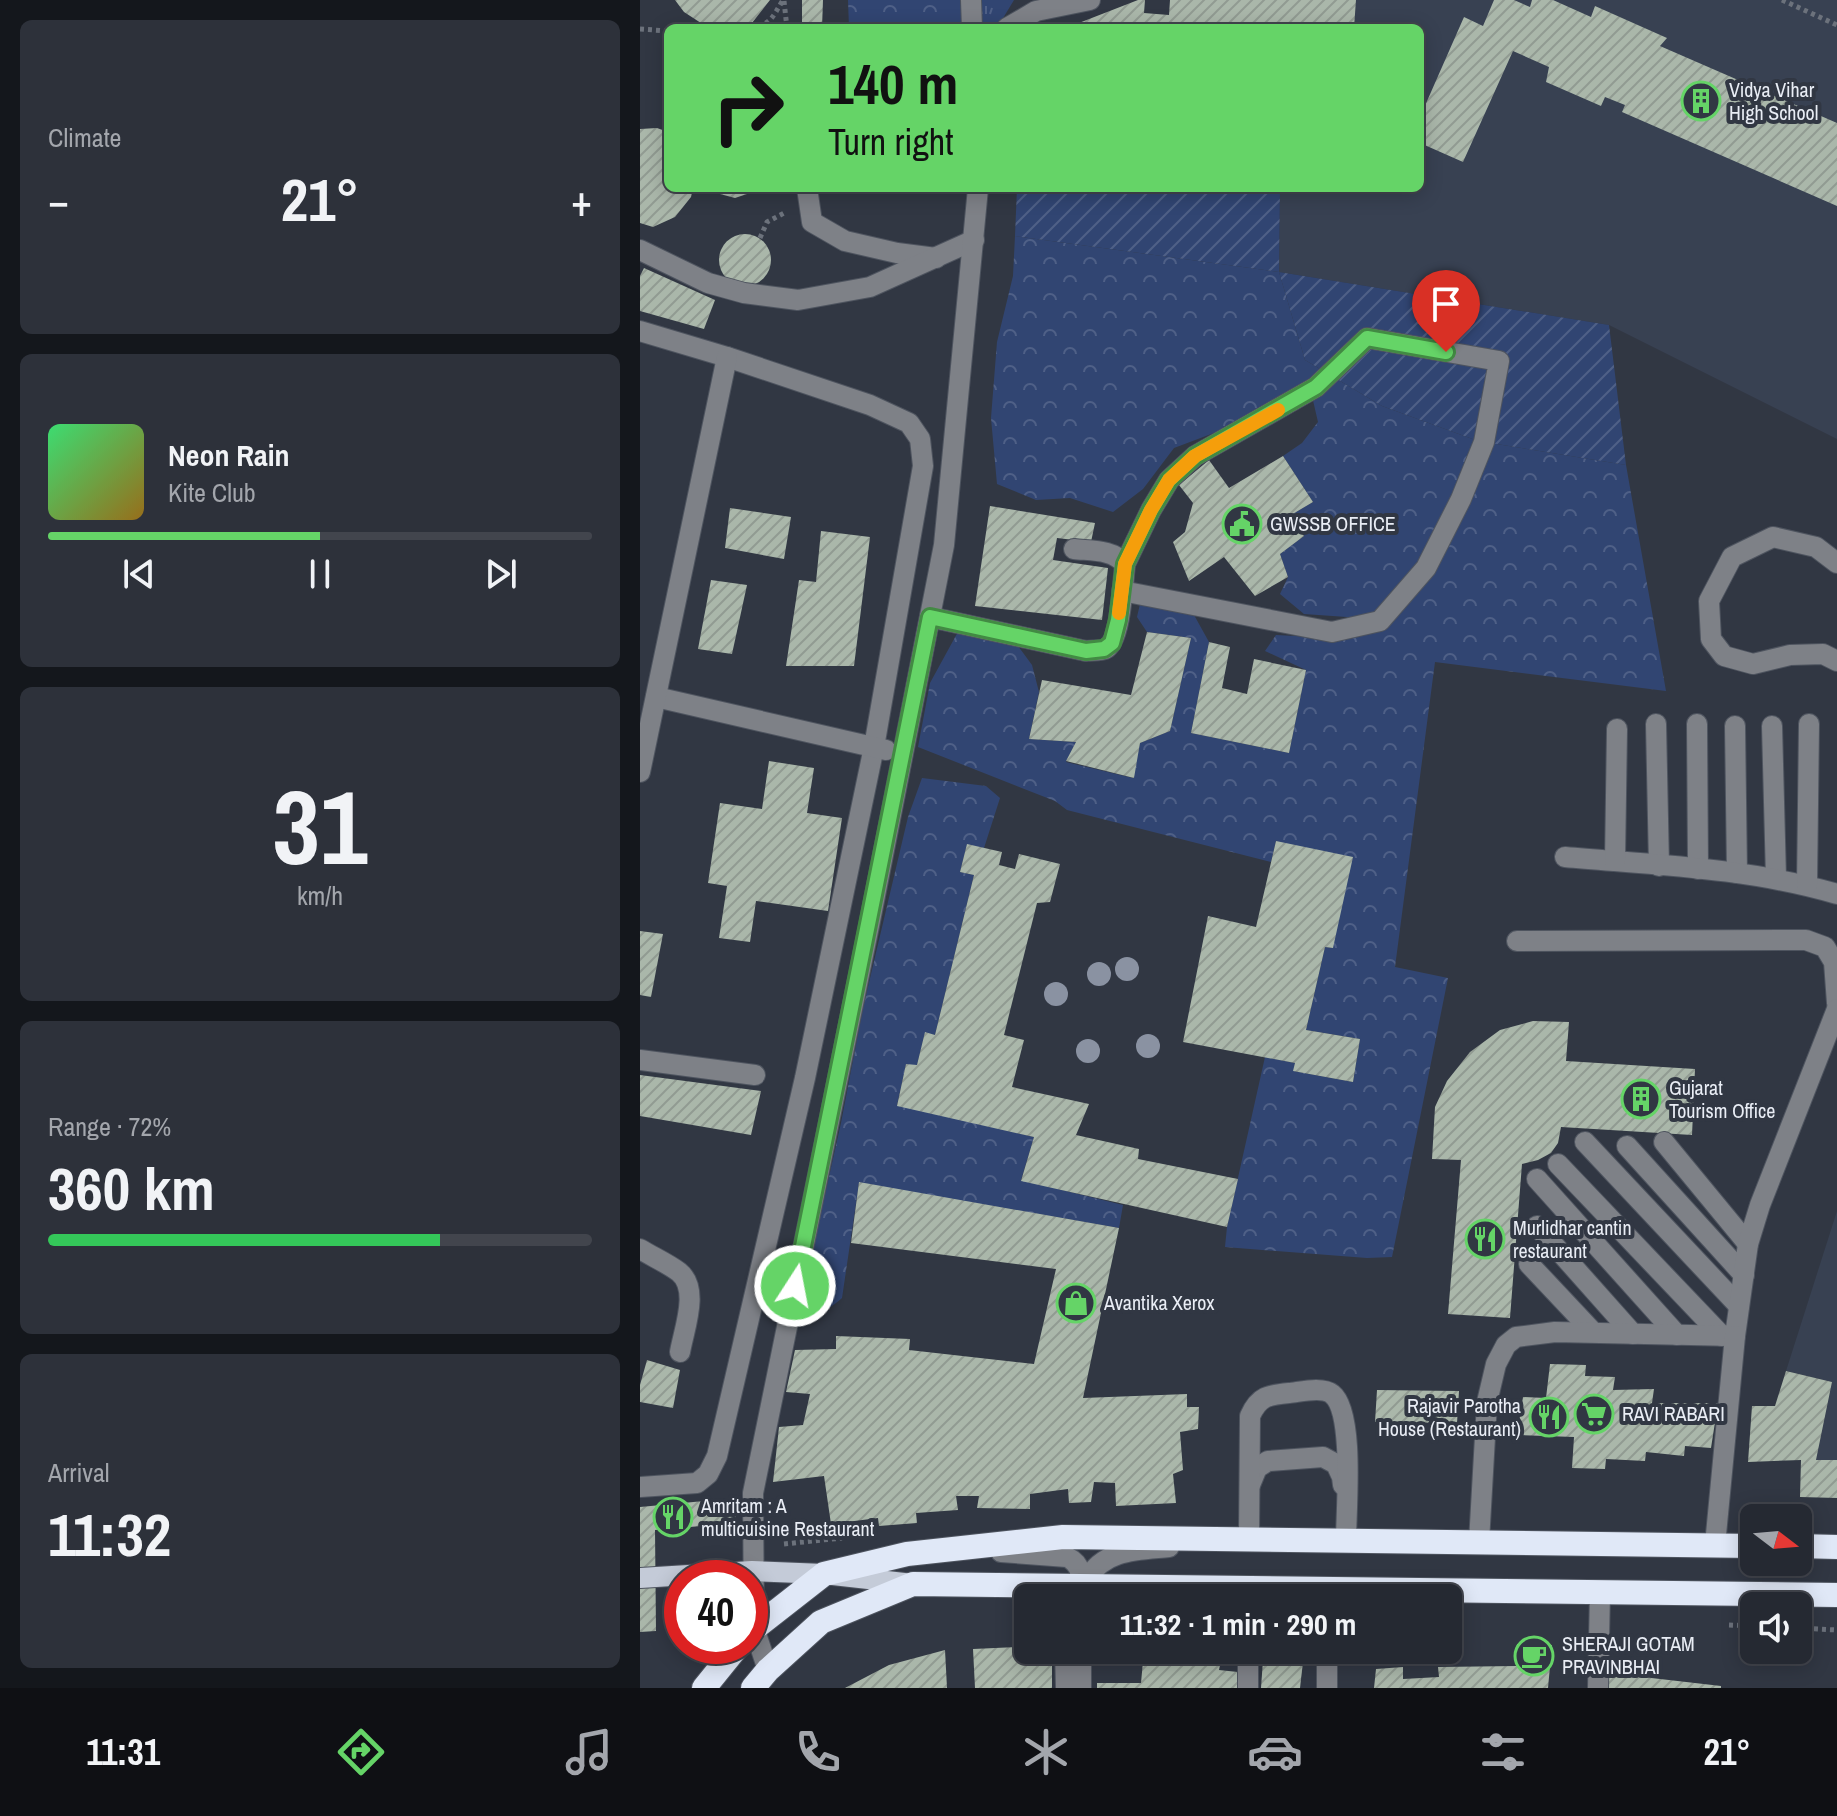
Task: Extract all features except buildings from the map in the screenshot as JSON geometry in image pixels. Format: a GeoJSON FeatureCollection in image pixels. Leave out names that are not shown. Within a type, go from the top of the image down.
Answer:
{"type":"FeatureCollection","features":[{"type":"Feature","properties":{"kind":"highway"},"geometry":{"type":"LineString","coordinates":[[768,1618],[824,1574],[907,1554],[1063,1537],[1740,1546]]}},
{"type":"Feature","properties":{"kind":"highway"},"geometry":{"type":"LineString","coordinates":[[1812,1546],[1837,1547]]}},
{"type":"Feature","properties":{"kind":"highway"},"geometry":{"type":"LineString","coordinates":[[760,1679],[821,1622],[913,1584],[1014,1589]]}},
{"type":"Feature","properties":{"kind":"highway"},"geometry":{"type":"LineString","coordinates":[[1462,1593],[1837,1595]]}},
{"type":"Feature","properties":{"kind":"highway"},"geometry":{"type":"LineString","coordinates":[[704,1688],[723,1664]]}},
{"type":"Feature","properties":{"kind":"main road"},"geometry":{"type":"LineString","coordinates":[[768,1572],[824,1574],[913,1584]]}},
{"type":"Feature","properties":{"kind":"main road"},"geometry":{"type":"LineString","coordinates":[[640,1578],[664,1576]]}},
{"type":"Feature","properties":{"kind":"street"},"geometry":{"type":"LineString","coordinates":[[971,0],[972,24]]}},
{"type":"Feature","properties":{"kind":"street"},"geometry":{"type":"LineString","coordinates":[[1014,24],[1036,11],[1090,0]]}},
{"type":"Feature","properties":{"kind":"street"},"geometry":{"type":"LineString","coordinates":[[752,1560],[753,1493],[944,545],[978,192]]}},
{"type":"Feature","properties":{"kind":"street"},"geometry":{"type":"LineString","coordinates":[[809,198],[812,222],[845,241],[936,258]]}},
{"type":"Feature","properties":{"kind":"street"},"geometry":{"type":"LineString","coordinates":[[640,250],[708,283],[744,293],[798,300],[870,287],[974,240]]}},
{"type":"Feature","properties":{"kind":"street"},"geometry":{"type":"LineString","coordinates":[[640,331],[870,405],[909,423],[920,439],[923,466],[874,747],[805,1078],[717,1456],[708,1474],[697,1483],[640,1487]]}},
{"type":"Feature","properties":{"kind":"street"},"geometry":{"type":"LineString","coordinates":[[930,617],[1086,651],[1104,649],[1112,643],[1118,620],[1125,564],[1169,480],[1195,456],[1316,387],[1367,338],[1499,361],[1484,442],[1461,499],[1426,568],[1380,621],[1332,632],[1122,591]]}},
{"type":"Feature","properties":{"kind":"street"},"geometry":{"type":"LineString","coordinates":[[640,772],[727,357]]}},
{"type":"Feature","properties":{"kind":"street"},"geometry":{"type":"LineString","coordinates":[[1837,563],[1816,547],[1773,537],[1732,557],[1709,601],[1711,639],[1724,656],[1753,664],[1790,655],[1823,654],[1837,661]]}},
{"type":"Feature","properties":{"kind":"street"},"geometry":{"type":"LineString","coordinates":[[1074,549],[1119,556],[1125,564]]}},
{"type":"Feature","properties":{"kind":"street"},"geometry":{"type":"LineString","coordinates":[[656,697],[903,753]]}},
{"type":"Feature","properties":{"kind":"street"},"geometry":{"type":"LineString","coordinates":[[1656,724],[1659,866]]}},
{"type":"Feature","properties":{"kind":"street"},"geometry":{"type":"LineString","coordinates":[[1697,724],[1698,869]]}},
{"type":"Feature","properties":{"kind":"street"},"geometry":{"type":"LineString","coordinates":[[1807,885],[1809,724]]}},
{"type":"Feature","properties":{"kind":"street"},"geometry":{"type":"LineString","coordinates":[[1735,726],[1737,873]]}},
{"type":"Feature","properties":{"kind":"street"},"geometry":{"type":"LineString","coordinates":[[1772,726],[1776,878]]}},
{"type":"Feature","properties":{"kind":"street"},"geometry":{"type":"LineString","coordinates":[[1615,861],[1617,729]]}},
{"type":"Feature","properties":{"kind":"street"},"geometry":{"type":"LineString","coordinates":[[1565,857],[1776,878],[1837,894]]}},
{"type":"Feature","properties":{"kind":"street"},"geometry":{"type":"LineString","coordinates":[[1517,941],[1806,940],[1825,947],[1834,962],[1837,1006],[1760,1205],[1748,1244],[1739,1306],[1729,1336],[1715,1545]]}},
{"type":"Feature","properties":{"kind":"street"},"geometry":{"type":"LineString","coordinates":[[640,1060],[755,1075]]}},
{"type":"Feature","properties":{"kind":"street"},"geometry":{"type":"LineString","coordinates":[[1585,1142],[1739,1306]]}},
{"type":"Feature","properties":{"kind":"street"},"geometry":{"type":"LineString","coordinates":[[1664,1142],[1748,1244]]}},
{"type":"Feature","properties":{"kind":"street"},"geometry":{"type":"LineString","coordinates":[[1627,1146],[1744,1275]]}},
{"type":"Feature","properties":{"kind":"street"},"geometry":{"type":"LineString","coordinates":[[1558,1164],[1729,1336]]}},
{"type":"Feature","properties":{"kind":"street"},"geometry":{"type":"LineString","coordinates":[[1537,1179],[1677,1335]]}},
{"type":"Feature","properties":{"kind":"street"},"geometry":{"type":"LineString","coordinates":[[1537,1226],[1633,1334]]}},
{"type":"Feature","properties":{"kind":"street"},"geometry":{"type":"LineString","coordinates":[[640,1249],[681,1274],[688,1283],[689,1301],[680,1352]]}},
{"type":"Feature","properties":{"kind":"street"},"geometry":{"type":"LineString","coordinates":[[1529,1264],[1593,1332]]}},
{"type":"Feature","properties":{"kind":"street"},"geometry":{"type":"LineString","coordinates":[[1479,1542],[1487,1402],[1496,1364],[1506,1345],[1516,1337],[1555,1332],[1729,1336]]}},
{"type":"Feature","properties":{"kind":"street"},"geometry":{"type":"LineString","coordinates":[[1085,1584],[1101,1563],[1118,1553],[1249,1539],[1250,1416],[1256,1404],[1269,1395],[1322,1390],[1332,1393],[1340,1407],[1348,1445],[1346,1540]]}},
{"type":"Feature","properties":{"kind":"street"},"geometry":{"type":"LineString","coordinates":[[1250,1485],[1257,1468],[1268,1461],[1323,1457],[1336,1464],[1342,1477],[1346,1515]]}},
{"type":"Feature","properties":{"kind":"street"},"geometry":{"type":"LineString","coordinates":[[937,1551],[1067,1557],[1080,1567],[1081,1584]]}},
{"type":"Feature","properties":{"kind":"street"},"geometry":{"type":"LineString","coordinates":[[913,1584],[1014,1591]]}},
{"type":"Feature","properties":{"kind":"street"},"geometry":{"type":"LineString","coordinates":[[1598,1688],[1600,1592]]}},
{"type":"Feature","properties":{"kind":"street"},"geometry":{"type":"LineString","coordinates":[[1071,1664],[1072,1685]]}},
{"type":"Feature","properties":{"kind":"street"},"geometry":{"type":"LineString","coordinates":[[1072,1685],[1081,1664]]}},
{"type":"Feature","properties":{"kind":"street"},"geometry":{"type":"LineString","coordinates":[[1248,1664],[1248,1688]]}},
{"type":"Feature","properties":{"kind":"street"},"geometry":{"type":"LineString","coordinates":[[1327,1664],[1327,1688]]}},
{"type":"Feature","properties":{"kind":"path"},"geometry":{"type":"LineString","coordinates":[[765,24],[784,0]]}},
{"type":"Feature","properties":{"kind":"path"},"geometry":{"type":"LineString","coordinates":[[784,0],[787,24]]}},
{"type":"Feature","properties":{"kind":"path"},"geometry":{"type":"LineString","coordinates":[[1782,0],[1837,25]]}},
{"type":"Feature","properties":{"kind":"path"},"geometry":{"type":"LineString","coordinates":[[640,29],[664,31]]}},
{"type":"Feature","properties":{"kind":"path"},"geometry":{"type":"LineString","coordinates":[[760,238],[767,222],[809,198]]}},
{"type":"Feature","properties":{"kind":"path"},"geometry":{"type":"LineString","coordinates":[[1812,1629],[1837,1630]]}},
{"type":"Feature","properties":{"kind":"shaded area"},"geometry":{"type":"Polygon","coordinates":[[[1356,0],[1837,0],[1837,439],[1609,325],[1279,272],[1280,192],[1424,192],[1424,24],[1354,24],[1356,0]]]}},
{"type":"Feature","properties":{"kind":"shaded area"},"geometry":{"type":"Polygon","coordinates":[[[1837,1211],[1837,1460],[1816,1460],[1832,1382],[1786,1371],[1837,1211]]]}},
{"type":"Feature","properties":{"kind":"green space"},"geometry":{"type":"Polygon","coordinates":[[[848,0],[971,0],[972,24],[849,24],[848,0]]]}},
{"type":"Feature","properties":{"kind":"green space"},"geometry":{"type":"Polygon","coordinates":[[[971,0],[1014,0],[999,24],[972,24],[971,0]]]}},
{"type":"Feature","properties":{"kind":"green space"},"geometry":{"type":"Polygon","coordinates":[[[1017,192],[1280,192],[1279,272],[1015,236],[1017,192]]]}},
{"type":"Feature","properties":{"kind":"green space"},"geometry":{"type":"Polygon","coordinates":[[[1015,236],[1279,272],[1305,360],[1382,406],[1478,441],[1626,465],[1666,691],[1435,662],[1395,967],[1448,978],[1392,1257],[1367,1258],[1225,1247],[1265,1057],[1295,1063],[1294,1071],[1353,1082],[1360,1039],[1306,1030],[1325,947],[1332,948],[1276,841],[1271,862],[1067,810],[1055,801],[918,747],[930,683],[959,630],[1015,642],[1032,665],[1039,692],[1029,739],[1076,742],[1066,762],[1133,778],[1140,743],[1170,731],[1191,638],[1147,632],[1137,617],[1140,604],[1194,615],[1209,642],[1191,733],[1289,753],[1306,670],[1265,651],[1276,635],[1352,639],[1347,617],[1304,614],[1280,594],[1288,577],[1280,554],[1304,536],[1291,515],[1313,502],[1283,456],[1302,443],[1318,422],[1312,396],[1174,448],[1143,489],[1113,512],[1070,498],[1036,500],[997,484],[991,418],[997,342],[1013,276],[1015,236]]]}},
{"type":"Feature","properties":{"kind":"green space"},"geometry":{"type":"Polygon","coordinates":[[[1279,272],[1609,325],[1626,465],[1478,441],[1382,406],[1305,360],[1279,272]]]}},
{"type":"Feature","properties":{"kind":"green space"},"geometry":{"type":"Polygon","coordinates":[[[922,778],[986,786],[1000,798],[984,848],[967,845],[960,872],[974,875],[935,1035],[925,1033],[917,1065],[906,1065],[897,1105],[1034,1137],[1021,1180],[1123,1205],[1119,1228],[859,1183],[842,1298],[827,1309],[812,1311],[800,1306],[863,1008],[908,817],[922,778]]]}},
{"type":"Feature","properties":{"kind":"slow traffic"},"geometry":{"type":"LineString","coordinates":[[1119,613],[1125,564],[1169,480],[1195,456],[1278,410]]}},
{"type":"Feature","properties":{"kind":"place","name":"Vidya Vihar High School"},"geometry":{"type":"Point","coordinates":[1701,101]}},
{"type":"Feature","properties":{"kind":"place","name":"GWSSB OFFICE"},"geometry":{"type":"Point","coordinates":[1242,524]}},
{"type":"Feature","properties":{"kind":"place","name":"Gujarat Tourism Office"},"geometry":{"type":"Point","coordinates":[1641,1099]}},
{"type":"Feature","properties":{"kind":"place","name":"Murlidhar cantin restaurant"},"geometry":{"type":"Point","coordinates":[1485,1239]}},
{"type":"Feature","properties":{"kind":"place","name":"Avantika Xerox"},"geometry":{"type":"Point","coordinates":[1076,1303]}},
{"type":"Feature","properties":{"kind":"place","name":"RAVI RABARI"},"geometry":{"type":"Point","coordinates":[1594,1414]}},
{"type":"Feature","properties":{"kind":"place","name":"Rajavir Parotha House (Restaurant)"},"geometry":{"type":"Point","coordinates":[1549,1417]}},
{"type":"Feature","properties":{"kind":"place","name":"Amritam : A multicuisine Restaurant"},"geometry":{"type":"Point","coordinates":[673,1517]}},
{"type":"Feature","properties":{"kind":"place","name":"SHERAJI GOTAM PRAVINBHAI"},"geometry":{"type":"Point","coordinates":[1534,1656]}},
{"type":"Feature","properties":{"kind":"route"},"geometry":{"type":"LineString","coordinates":[[795,1286],[930,617],[1086,651],[1104,649],[1112,643],[1118,620],[1125,564],[1169,480],[1195,456],[1316,387],[1367,338],[1446,352]]}}]}
